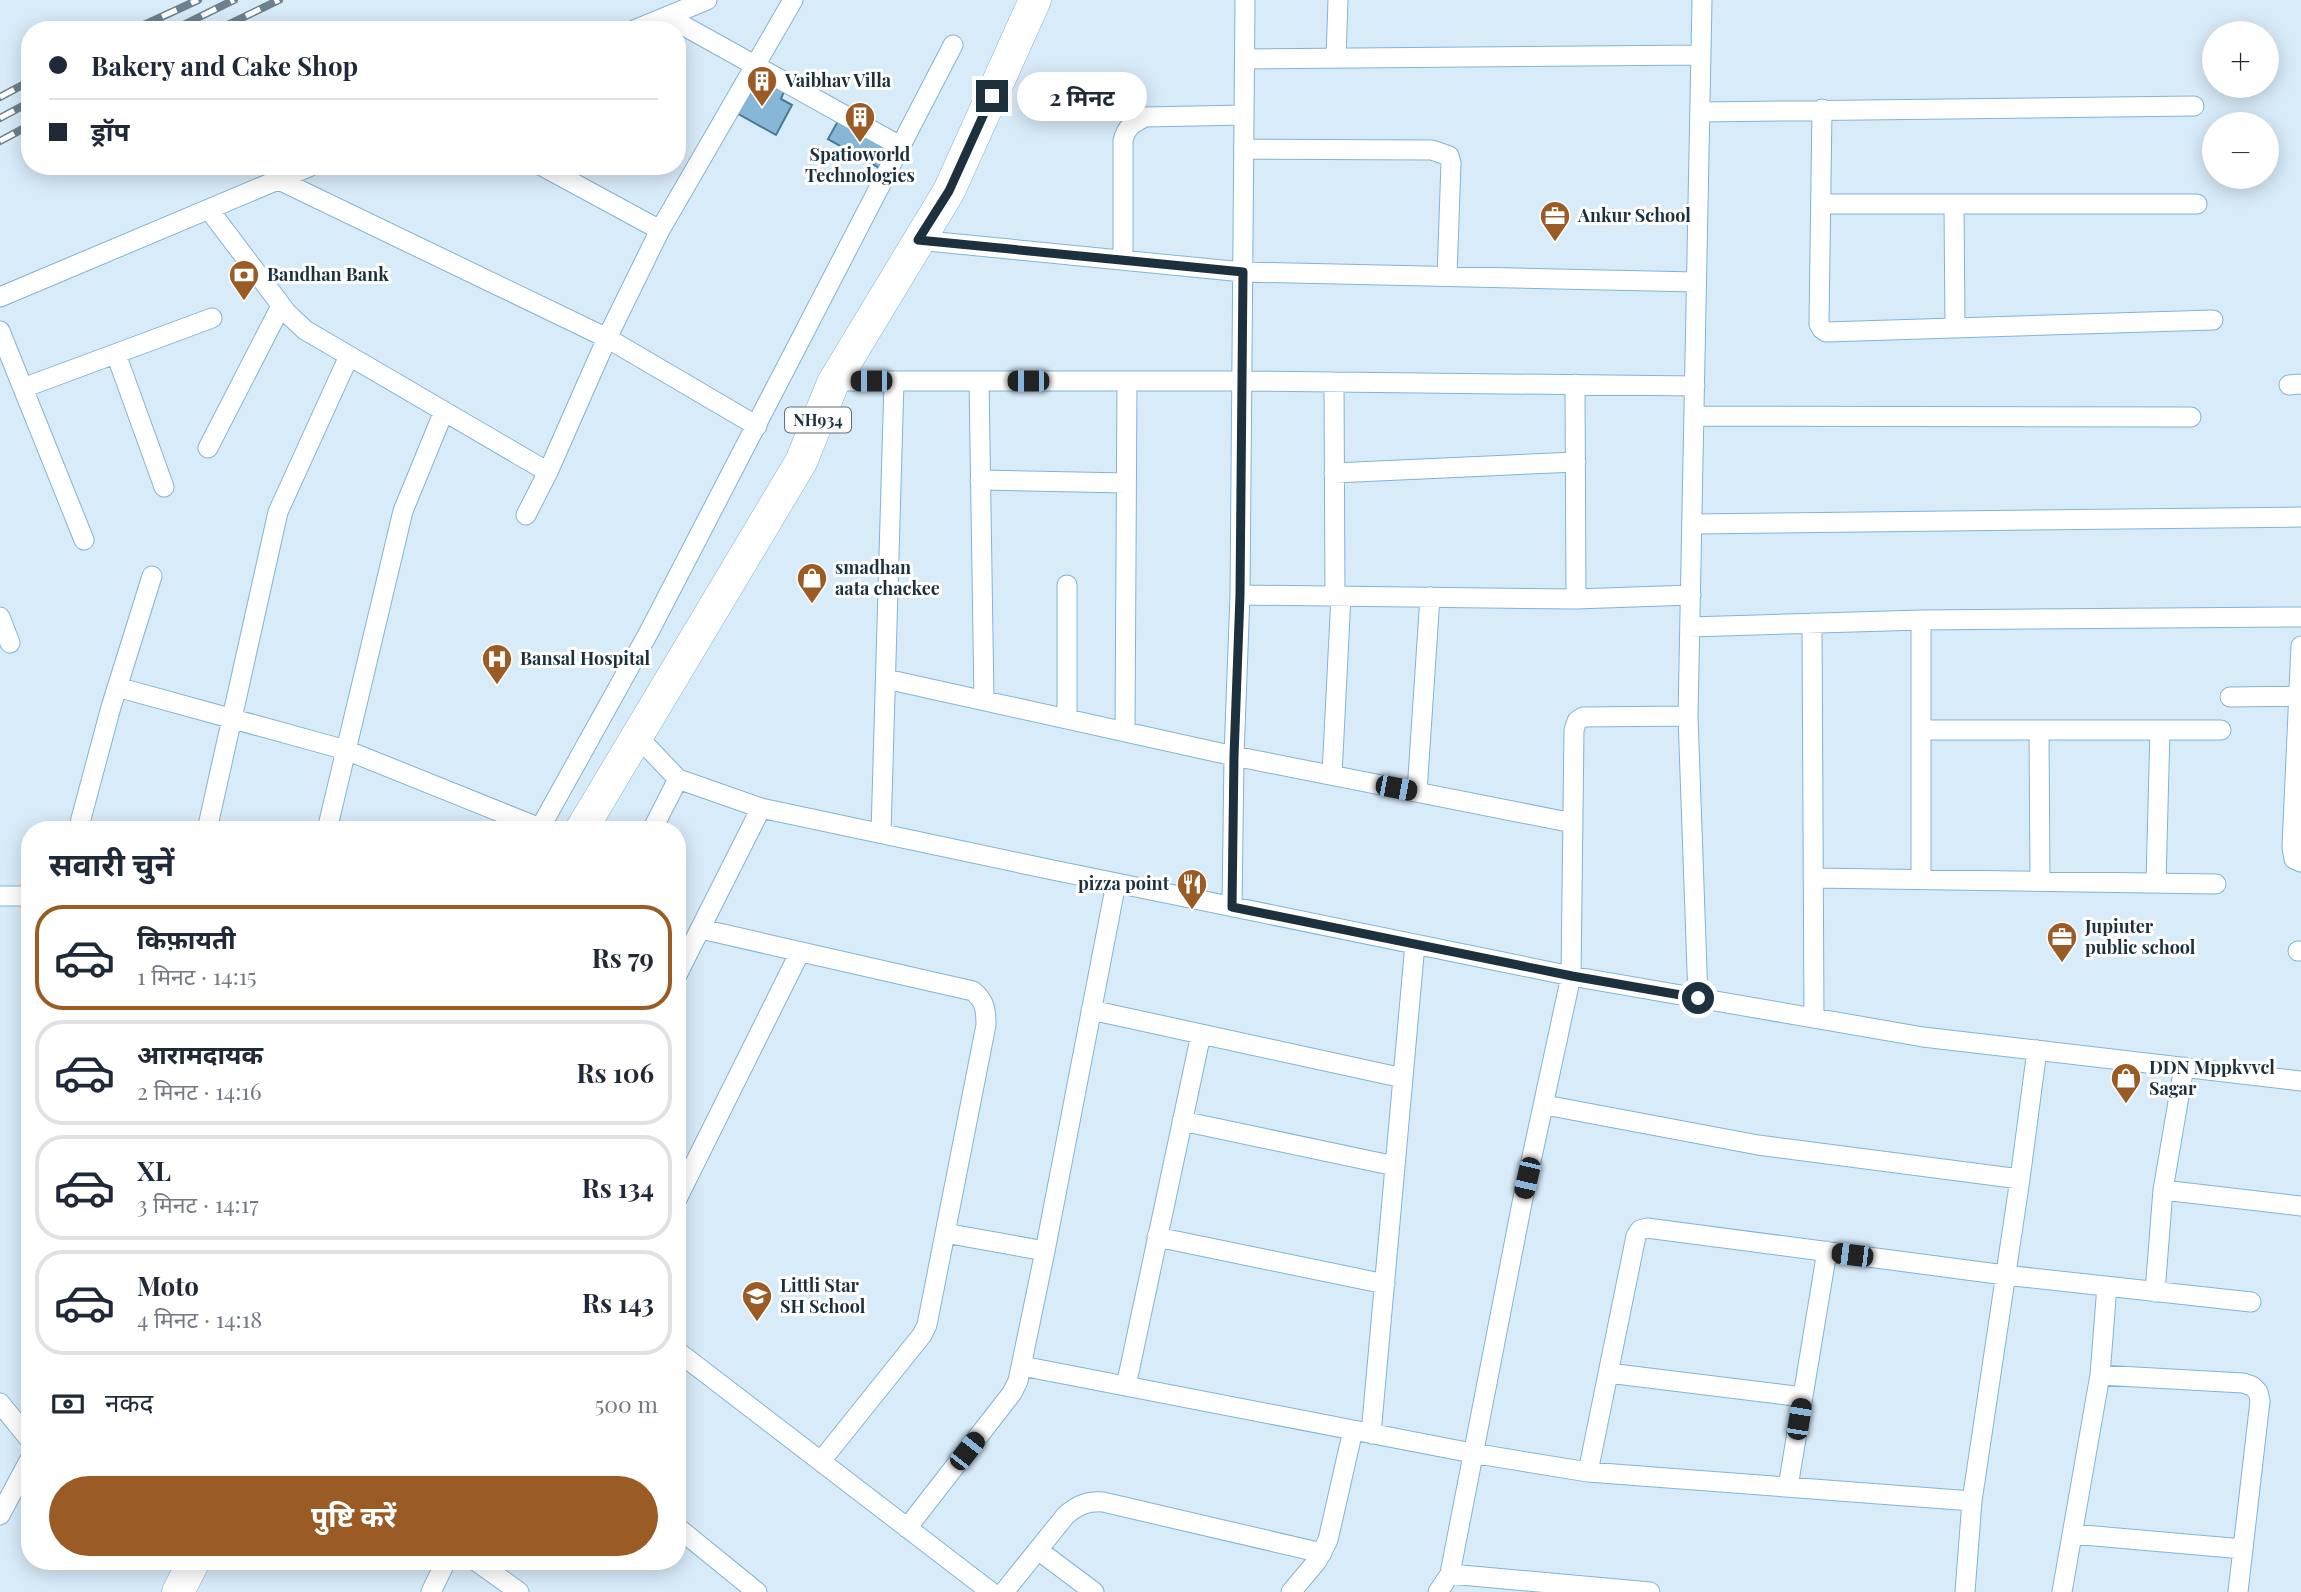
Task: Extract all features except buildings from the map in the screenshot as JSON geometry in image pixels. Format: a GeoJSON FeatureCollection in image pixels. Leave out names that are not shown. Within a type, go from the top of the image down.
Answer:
{"type":"FeatureCollection","features":[{"type":"Feature","properties":{"kind":"highway","name":"NH934"},"geometry":{"type":"LineString","coordinates":[[586,821],[801,462],[833,383],[949,191],[1035,0]]}},
{"type":"Feature","properties":{"kind":"highway"},"geometry":{"type":"LineString","coordinates":[[178,1592],[189,1570]]}},
{"type":"Feature","properties":{"kind":"street"},"geometry":{"type":"LineString","coordinates":[[656,21],[707,0]]}},
{"type":"Feature","properties":{"kind":"street"},"geometry":{"type":"LineString","coordinates":[[526,515],[660,230],[793,0]]}},
{"type":"Feature","properties":{"kind":"street"},"geometry":{"type":"LineString","coordinates":[[1232,907],[1240,595],[1245,0]]}},
{"type":"Feature","properties":{"kind":"street"},"geometry":{"type":"LineString","coordinates":[[1336,58],[1338,0]]}},
{"type":"Feature","properties":{"kind":"street"},"geometry":{"type":"LineString","coordinates":[[1698,998],[1688,716],[1702,0]]}},
{"type":"Feature","properties":{"kind":"street"},"geometry":{"type":"LineString","coordinates":[[668,16],[677,21]]}},
{"type":"Feature","properties":{"kind":"street"},"geometry":{"type":"LineString","coordinates":[[686,26],[900,146]]}},
{"type":"Feature","properties":{"kind":"street"},"geometry":{"type":"LineString","coordinates":[[544,821],[649,632],[953,45]]}},
{"type":"Feature","properties":{"kind":"street"},"geometry":{"type":"LineString","coordinates":[[1245,59],[1701,55]]}},
{"type":"Feature","properties":{"kind":"street"},"geometry":{"type":"LineString","coordinates":[[1700,112],[2194,106]]}},
{"type":"Feature","properties":{"kind":"street"},"geometry":{"type":"LineString","coordinates":[[1822,109],[1819,324],[1826,332],[2213,320]]}},
{"type":"Feature","properties":{"kind":"street"},"geometry":{"type":"LineString","coordinates":[[1124,260],[1125,130],[1145,117],[1244,115]]}},
{"type":"Feature","properties":{"kind":"street"},"geometry":{"type":"LineString","coordinates":[[1244,149],[1432,150],[1449,156],[1451,163],[1447,276]]}},
{"type":"Feature","properties":{"kind":"street"},"geometry":{"type":"LineString","coordinates":[[0,297],[293,175]]}},
{"type":"Feature","properties":{"kind":"street"},"geometry":{"type":"LineString","coordinates":[[559,175],[660,230]]}},
{"type":"Feature","properties":{"kind":"street"},"geometry":{"type":"LineString","coordinates":[[281,181],[607,338],[757,426]]}},
{"type":"Feature","properties":{"kind":"street"},"geometry":{"type":"LineString","coordinates":[[1821,204],[2197,204]]}},
{"type":"Feature","properties":{"kind":"street"},"geometry":{"type":"LineString","coordinates":[[1954,204],[1955,328]]}},
{"type":"Feature","properties":{"kind":"street"},"geometry":{"type":"LineString","coordinates":[[210,211],[295,323],[548,472]]}},
{"type":"Feature","properties":{"kind":"street"},"geometry":{"type":"LineString","coordinates":[[918,240],[1243,272],[1696,282]]}},
{"type":"Feature","properties":{"kind":"street"},"geometry":{"type":"LineString","coordinates":[[208,448],[281,306]]}},
{"type":"Feature","properties":{"kind":"street"},"geometry":{"type":"LineString","coordinates":[[23,388],[212,318]]}},
{"type":"Feature","properties":{"kind":"street"},"geometry":{"type":"LineString","coordinates":[[0,331],[84,540]]}},
{"type":"Feature","properties":{"kind":"street"},"geometry":{"type":"LineString","coordinates":[[116,354],[164,487]]}},
{"type":"Feature","properties":{"kind":"street"},"geometry":{"type":"LineString","coordinates":[[209,821],[278,512],[349,356]]}},
{"type":"Feature","properties":{"kind":"street"},"geometry":{"type":"LineString","coordinates":[[848,381],[1242,381],[1695,386]]}},
{"type":"Feature","properties":{"kind":"street"},"geometry":{"type":"LineString","coordinates":[[979,381],[984,700]]}},
{"type":"Feature","properties":{"kind":"street"},"geometry":{"type":"LineString","coordinates":[[1125,732],[1127,381]]}},
{"type":"Feature","properties":{"kind":"street"},"geometry":{"type":"LineString","coordinates":[[881,833],[894,382]]}},
{"type":"Feature","properties":{"kind":"street"},"geometry":{"type":"LineString","coordinates":[[1332,775],[1338,596],[1334,382]]}},
{"type":"Feature","properties":{"kind":"street"},"geometry":{"type":"LineString","coordinates":[[1575,384],[1576,599]]}},
{"type":"Feature","properties":{"kind":"street"},"geometry":{"type":"LineString","coordinates":[[329,821],[403,511],[444,411]]}},
{"type":"Feature","properties":{"kind":"street"},"geometry":{"type":"LineString","coordinates":[[1694,416],[2190,417]]}},
{"type":"Feature","properties":{"kind":"street"},"geometry":{"type":"LineString","coordinates":[[1335,472],[1576,462]]}},
{"type":"Feature","properties":{"kind":"street"},"geometry":{"type":"LineString","coordinates":[[980,480],[1126,483]]}},
{"type":"Feature","properties":{"kind":"street"},"geometry":{"type":"LineString","coordinates":[[1692,524],[2301,517]]}},
{"type":"Feature","properties":{"kind":"street"},"geometry":{"type":"LineString","coordinates":[[80,821],[117,687],[152,576]]}},
{"type":"Feature","properties":{"kind":"street"},"geometry":{"type":"LineString","coordinates":[[1066,719],[1067,585]]}},
{"type":"Feature","properties":{"kind":"street"},"geometry":{"type":"LineString","coordinates":[[1240,595],[1576,599],[1691,595]]}},
{"type":"Feature","properties":{"kind":"street"},"geometry":{"type":"LineString","coordinates":[[1417,792],[1430,597]]}},
{"type":"Feature","properties":{"kind":"street"},"geometry":{"type":"LineString","coordinates":[[0,617],[10,643]]}},
{"type":"Feature","properties":{"kind":"street"},"geometry":{"type":"LineString","coordinates":[[1690,627],[1921,620],[2301,617]]}},
{"type":"Feature","properties":{"kind":"street"},"geometry":{"type":"LineString","coordinates":[[1921,620],[1921,878]]}},
{"type":"Feature","properties":{"kind":"street"},"geometry":{"type":"LineString","coordinates":[[1812,623],[1814,1018]]}},
{"type":"Feature","properties":{"kind":"street"},"geometry":{"type":"LineString","coordinates":[[2301,646],[2298,775],[2292,848],[2294,859],[2301,862]]}},
{"type":"Feature","properties":{"kind":"street"},"geometry":{"type":"LineString","coordinates":[[886,678],[1234,756],[1573,823]]}},
{"type":"Feature","properties":{"kind":"street"},"geometry":{"type":"LineString","coordinates":[[117,687],[346,750],[520,821]]}},
{"type":"Feature","properties":{"kind":"street"},"geometry":{"type":"LineString","coordinates":[[2230,696],[2300,696]]}},
{"type":"Feature","properties":{"kind":"street"},"geometry":{"type":"LineString","coordinates":[[1438,1592],[1450,1574],[1521,1203],[1572,976],[1574,730],[1577,721],[1583,717],[1688,716]]}},
{"type":"Feature","properties":{"kind":"street"},"geometry":{"type":"LineString","coordinates":[[1921,730],[2221,730]]}},
{"type":"Feature","properties":{"kind":"street"},"geometry":{"type":"LineString","coordinates":[[2039,730],[2040,880]]}},
{"type":"Feature","properties":{"kind":"street"},"geometry":{"type":"LineString","coordinates":[[2156,883],[2160,730]]}},
{"type":"Feature","properties":{"kind":"street"},"geometry":{"type":"LineString","coordinates":[[637,736],[678,779],[761,808],[1116,883],[1572,976],[1923,1037],[2301,1081]]}},
{"type":"Feature","properties":{"kind":"street"},"geometry":{"type":"LineString","coordinates":[[657,821],[678,779]]}},
{"type":"Feature","properties":{"kind":"street"},"geometry":{"type":"LineString","coordinates":[[686,958],[761,808]]}},
{"type":"Feature","properties":{"kind":"street"},"geometry":{"type":"LineString","coordinates":[[1813,878],[2216,884]]}},
{"type":"Feature","properties":{"kind":"street"},"geometry":{"type":"LineString","coordinates":[[907,1528],[1012,1393],[1022,1366],[1116,883]]}},
{"type":"Feature","properties":{"kind":"street"},"geometry":{"type":"LineString","coordinates":[[0,896],[21,896]]}},
{"type":"Feature","properties":{"kind":"street"},"geometry":{"type":"LineString","coordinates":[[701,929],[973,992],[982,999],[986,1011],[986,1025],[927,1325],[922,1335],[821,1461]]}},
{"type":"Feature","properties":{"kind":"street"},"geometry":{"type":"LineString","coordinates":[[1291,1592],[1317,1562],[1328,1540],[1362,1432],[1385,1284],[1415,944]]}},
{"type":"Feature","properties":{"kind":"street"},"geometry":{"type":"LineString","coordinates":[[686,1181],[800,952]]}},
{"type":"Feature","properties":{"kind":"street"},"geometry":{"type":"LineString","coordinates":[[1091,1010],[1403,1078]]}},
{"type":"Feature","properties":{"kind":"street"},"geometry":{"type":"LineString","coordinates":[[1126,1386],[1201,1034]]}},
{"type":"Feature","properties":{"kind":"street"},"geometry":{"type":"LineString","coordinates":[[1965,1592],[1972,1502],[2037,1050]]}},
{"type":"Feature","properties":{"kind":"street"},"geometry":{"type":"LineString","coordinates":[[2155,1292],[2163,1190],[2184,1067]]}},
{"type":"Feature","properties":{"kind":"street"},"geometry":{"type":"LineString","coordinates":[[1545,1105],[1758,1145],[2020,1179]]}},
{"type":"Feature","properties":{"kind":"street"},"geometry":{"type":"LineString","coordinates":[[1182,1121],[1395,1166]]}},
{"type":"Feature","properties":{"kind":"street"},"geometry":{"type":"LineString","coordinates":[[2163,1190],[2301,1206]]}},
{"type":"Feature","properties":{"kind":"street"},"geometry":{"type":"LineString","coordinates":[[1588,1472],[1636,1236],[1640,1230],[1647,1228],[2005,1275],[2251,1302]]}},
{"type":"Feature","properties":{"kind":"street"},"geometry":{"type":"LineString","coordinates":[[945,1233],[1045,1251]]}},
{"type":"Feature","properties":{"kind":"street"},"geometry":{"type":"LineString","coordinates":[[1157,1237],[1385,1284]]}},
{"type":"Feature","properties":{"kind":"street"},"geometry":{"type":"LineString","coordinates":[[1788,1487],[1827,1251]]}},
{"type":"Feature","properties":{"kind":"street"},"geometry":{"type":"LineString","coordinates":[[2062,1592],[2100,1374],[2107,1286]]}},
{"type":"Feature","properties":{"kind":"street"},"geometry":{"type":"LineString","coordinates":[[686,1358],[991,1592]]}},
{"type":"Feature","properties":{"kind":"street"},"geometry":{"type":"LineString","coordinates":[[1022,1366],[1472,1453],[1588,1472],[1972,1502]]}},
{"type":"Feature","properties":{"kind":"street"},"geometry":{"type":"LineString","coordinates":[[1608,1373],[1803,1397]]}},
{"type":"Feature","properties":{"kind":"street"},"geometry":{"type":"LineString","coordinates":[[2100,1374],[2243,1383],[2259,1392],[2238,1592]]}},
{"type":"Feature","properties":{"kind":"street"},"geometry":{"type":"LineString","coordinates":[[0,1403],[21,1429]]}},
{"type":"Feature","properties":{"kind":"street"},"geometry":{"type":"LineString","coordinates":[[0,1516],[21,1476]]}},
{"type":"Feature","properties":{"kind":"street"},"geometry":{"type":"LineString","coordinates":[[1004,1592],[1066,1515],[1077,1506],[1091,1501],[1322,1553]]}},
{"type":"Feature","properties":{"kind":"street"},"geometry":{"type":"LineString","coordinates":[[2073,1534],[2243,1549]]}},
{"type":"Feature","properties":{"kind":"street"},"geometry":{"type":"LineString","coordinates":[[686,1535],[757,1592]]}},
{"type":"Feature","properties":{"kind":"street"},"geometry":{"type":"LineString","coordinates":[[1038,1550],[1094,1592]]}},
{"type":"Feature","properties":{"kind":"street"},"geometry":{"type":"LineString","coordinates":[[431,1592],[442,1570]]}},
{"type":"Feature","properties":{"kind":"street"},"geometry":{"type":"LineString","coordinates":[[488,1570],[519,1592]]}},
{"type":"Feature","properties":{"kind":"street"},"geometry":{"type":"LineString","coordinates":[[1450,1574],[1650,1592]]}},
{"type":"Feature","properties":{"kind":"railway"},"geometry":{"type":"LineString","coordinates":[[152,21],[198,0]]}},
{"type":"Feature","properties":{"kind":"railway"},"geometry":{"type":"LineString","coordinates":[[191,21],[234,0]]}},
{"type":"Feature","properties":{"kind":"railway"},"geometry":{"type":"LineString","coordinates":[[236,21],[279,0]]}},
{"type":"Feature","properties":{"kind":"railway"},"geometry":{"type":"LineString","coordinates":[[0,97],[21,86]]}},
{"type":"Feature","properties":{"kind":"railway"},"geometry":{"type":"LineString","coordinates":[[0,118],[21,107]]}},
{"type":"Feature","properties":{"kind":"railway"},"geometry":{"type":"LineString","coordinates":[[0,141],[21,130]]}},
{"type":"Feature","properties":{"kind":"place","name":"Vaibhav Villa"},"geometry":{"type":"Point","coordinates":[762,108]}},
{"type":"Feature","properties":{"kind":"place","name":"Spatioworld Technologies"},"geometry":{"type":"Point","coordinates":[860,144]}},
{"type":"Feature","properties":{"kind":"place","name":"Ankur School"},"geometry":{"type":"Point","coordinates":[1555,243]}},
{"type":"Feature","properties":{"kind":"place","name":"Bandhan Bank"},"geometry":{"type":"Point","coordinates":[244,302]}},
{"type":"Feature","properties":{"kind":"place","name":"smadhan aata chackee"},"geometry":{"type":"Point","coordinates":[812,605]}},
{"type":"Feature","properties":{"kind":"place","name":"Bansal Hospital"},"geometry":{"type":"Point","coordinates":[497,686]}},
{"type":"Feature","properties":{"kind":"place","name":"pizza point"},"geometry":{"type":"Point","coordinates":[1192,911]}},
{"type":"Feature","properties":{"kind":"place","name":"Jupiuter public school"},"geometry":{"type":"Point","coordinates":[2062,964]}},
{"type":"Feature","properties":{"kind":"place","name":"DDN Mppkvvcl Sagar"},"geometry":{"type":"Point","coordinates":[2126,1105]}},
{"type":"Feature","properties":{"kind":"place","name":"Littli Star SH School"},"geometry":{"type":"Point","coordinates":[757,1323]}},
{"type":"Feature","properties":{"kind":"route"},"geometry":{"type":"LineString","coordinates":[[992,96],[949,191],[918,240],[1243,272],[1240,595],[1232,907],[1572,976],[1698,998]]}}]}
